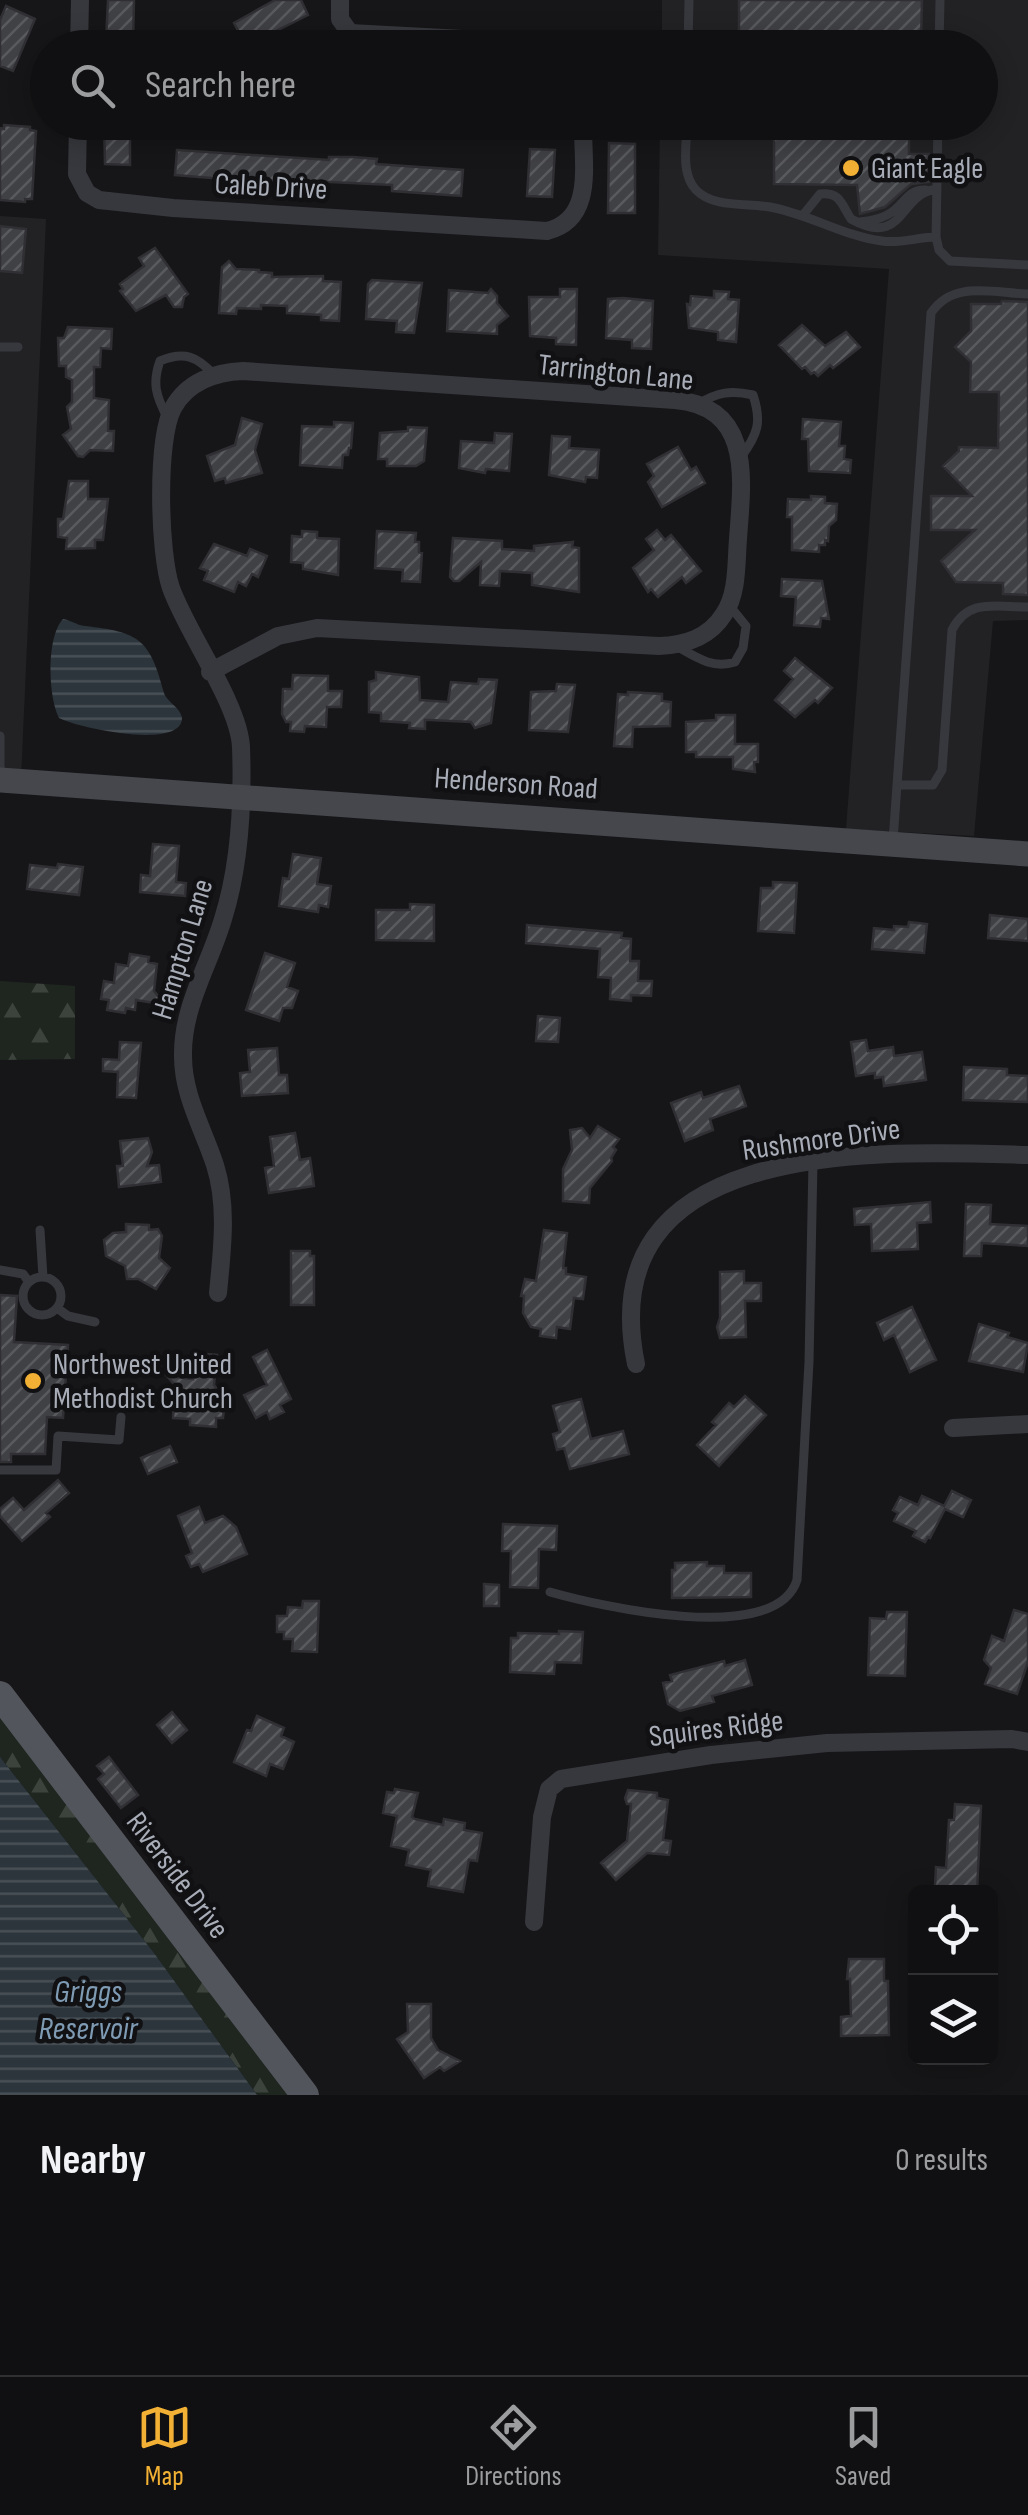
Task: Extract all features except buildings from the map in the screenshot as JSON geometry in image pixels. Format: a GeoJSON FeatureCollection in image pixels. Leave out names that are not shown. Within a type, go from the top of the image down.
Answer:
{"type":"FeatureCollection","features":[{"type":"Feature","properties":{"kind":"main road","name":"Henderson Road"},"geometry":{"type":"LineString","coordinates":[[0,777],[1028,854]]}},
{"type":"Feature","properties":{"kind":"main road","name":"Riverside Drive"},"geometry":{"type":"LineString","coordinates":[[0,1695],[305,2095]]}},
{"type":"Feature","properties":{"kind":"street"},"geometry":{"type":"LineString","coordinates":[[79,30],[80,0]]}},
{"type":"Feature","properties":{"kind":"street"},"geometry":{"type":"LineString","coordinates":[[340,0],[340,19],[348,30]]}},
{"type":"Feature","properties":{"kind":"street","name":"Caleb Drive"},"geometry":{"type":"LineString","coordinates":[[78,140],[79,180],[87,193],[100,200],[527,230],[557,228],[572,219],[580,207],[582,140]]}},
{"type":"Feature","properties":{"kind":"street","name":"Tarrington Lane"},"geometry":{"type":"LineString","coordinates":[[214,374],[243,372],[698,404],[724,423],[741,457]]}},
{"type":"Feature","properties":{"kind":"street"},"geometry":{"type":"LineString","coordinates":[[214,374],[187,391],[174,405],[168,420],[162,496],[169,582],[183,622],[240,736],[239,796]]}},
{"type":"Feature","properties":{"kind":"street"},"geometry":{"type":"LineString","coordinates":[[210,672],[278,636],[317,628],[676,645],[694,641],[710,630],[729,604],[735,582],[741,457]]}},
{"type":"Feature","properties":{"kind":"street","name":"Hampton Lane"},"geometry":{"type":"LineString","coordinates":[[218,1292],[222,1200],[215,1166],[185,1085],[184,1028],[224,918],[232,884],[239,796]]}},
{"type":"Feature","properties":{"kind":"street","name":"Rushmore Drive"},"geometry":{"type":"LineString","coordinates":[[636,1364],[630,1324],[634,1284],[657,1233],[674,1215],[718,1184],[750,1172],[868,1155],[1028,1155]]}},
{"type":"Feature","properties":{"kind":"street"},"geometry":{"type":"LineString","coordinates":[[953,1428],[1028,1424]]}},
{"type":"Feature","properties":{"kind":"street","name":"Squires Ridge"},"geometry":{"type":"LineString","coordinates":[[534,1922],[542,1816],[549,1789],[562,1779],[710,1755],[827,1743],[1028,1742]]}},
{"type":"Feature","properties":{"kind":"lane"},"geometry":{"type":"LineString","coordinates":[[688,30],[689,0]]}},
{"type":"Feature","properties":{"kind":"lane"},"geometry":{"type":"LineString","coordinates":[[939,30],[940,0]]}},
{"type":"Feature","properties":{"kind":"lane"},"geometry":{"type":"LineString","coordinates":[[687,140],[686,176],[698,192],[713,201],[747,203],[887,242],[936,236]]}},
{"type":"Feature","properties":{"kind":"lane"},"geometry":{"type":"LineString","coordinates":[[936,140],[932,190],[939,250],[950,261],[1028,264]]}},
{"type":"Feature","properties":{"kind":"lane"},"geometry":{"type":"LineString","coordinates":[[802,216],[820,194],[832,193],[842,198],[845,210],[857,222],[873,230],[886,228],[932,190]]}},
{"type":"Feature","properties":{"kind":"lane"},"geometry":{"type":"LineString","coordinates":[[893,843],[931,313],[941,298],[956,291],[1028,294]]}},
{"type":"Feature","properties":{"kind":"lane"},"geometry":{"type":"LineString","coordinates":[[0,346],[18,347]]}},
{"type":"Feature","properties":{"kind":"lane"},"geometry":{"type":"LineString","coordinates":[[168,420],[156,398],[154,379],[160,360],[176,354],[199,358],[214,374]]}},
{"type":"Feature","properties":{"kind":"lane"},"geometry":{"type":"LineString","coordinates":[[698,404],[714,394],[732,390],[753,395],[760,416],[758,434],[741,457]]}},
{"type":"Feature","properties":{"kind":"lane"},"geometry":{"type":"LineString","coordinates":[[676,645],[703,661],[735,662],[743,648],[746,626],[729,604]]}},
{"type":"Feature","properties":{"kind":"lane"},"geometry":{"type":"LineString","coordinates":[[897,786],[933,785],[942,770],[952,630],[959,616],[974,607],[1028,607]]}},
{"type":"Feature","properties":{"kind":"lane"},"geometry":{"type":"LineString","coordinates":[[0,736],[0,777]]}},
{"type":"Feature","properties":{"kind":"lane"},"geometry":{"type":"LineString","coordinates":[[550,1592],[607,1608],[704,1617],[745,1613],[774,1605],[793,1593],[797,1580],[809,1362],[813,1162]]}},
{"type":"Feature","properties":{"kind":"lane"},"geometry":{"type":"LineString","coordinates":[[40,1230],[43,1277]]}},
{"type":"Feature","properties":{"kind":"lane"},"geometry":{"type":"LineString","coordinates":[[0,1270],[23,1274],[28,1282],[23,1300],[29,1310],[40,1316],[58,1308]]}},
{"type":"Feature","properties":{"kind":"lane"},"geometry":{"type":"LineString","coordinates":[[28,1282],[43,1277],[52,1280],[60,1290],[58,1308]]}},
{"type":"Feature","properties":{"kind":"lane"},"geometry":{"type":"LineString","coordinates":[[58,1308],[68,1316],[95,1322]]}},
{"type":"Feature","properties":{"kind":"lane"},"geometry":{"type":"LineString","coordinates":[[0,1470],[56,1470],[58,1436],[119,1440],[121,1417]]}},
{"type":"Feature","properties":{"kind":"shaded area"},"geometry":{"type":"Polygon","coordinates":[[[662,0],[1028,0],[1028,620],[993,621],[974,836],[846,829],[889,269],[658,255],[660,140],[998,140],[998,30],[662,30],[662,0]]]}},
{"type":"Feature","properties":{"kind":"shaded area"},"geometry":{"type":"Polygon","coordinates":[[[0,216],[46,219],[21,779],[0,777],[0,216]]]}},
{"type":"Feature","properties":{"kind":"green space"},"geometry":{"type":"Polygon","coordinates":[[[0,981],[75,986],[75,1059],[0,1060],[0,981]]]}},
{"type":"Feature","properties":{"kind":"green space"},"geometry":{"type":"Polygon","coordinates":[[[0,1715],[290,2095],[257,2095],[154,1953],[0,1757],[0,1715]]]}},
{"type":"Feature","properties":{"kind":"water"},"geometry":{"type":"Polygon","coordinates":[[[63,619],[118,631],[140,641],[153,661],[166,696],[181,714],[177,728],[165,733],[126,734],[59,718],[50,667],[54,639],[63,619]]]}},
{"type":"Feature","properties":{"kind":"water","name":"Griggs Reservoir"},"geometry":{"type":"Polygon","coordinates":[[[0,1757],[154,1953],[257,2095],[0,2095],[0,1757]]]}},
{"type":"Feature","properties":{"kind":"place","name":"Giant Eagle"},"geometry":{"type":"Point","coordinates":[851,168]}},
{"type":"Feature","properties":{"kind":"place","name":"Northwest United Methodist Church"},"geometry":{"type":"Point","coordinates":[33,1381]}}]}
